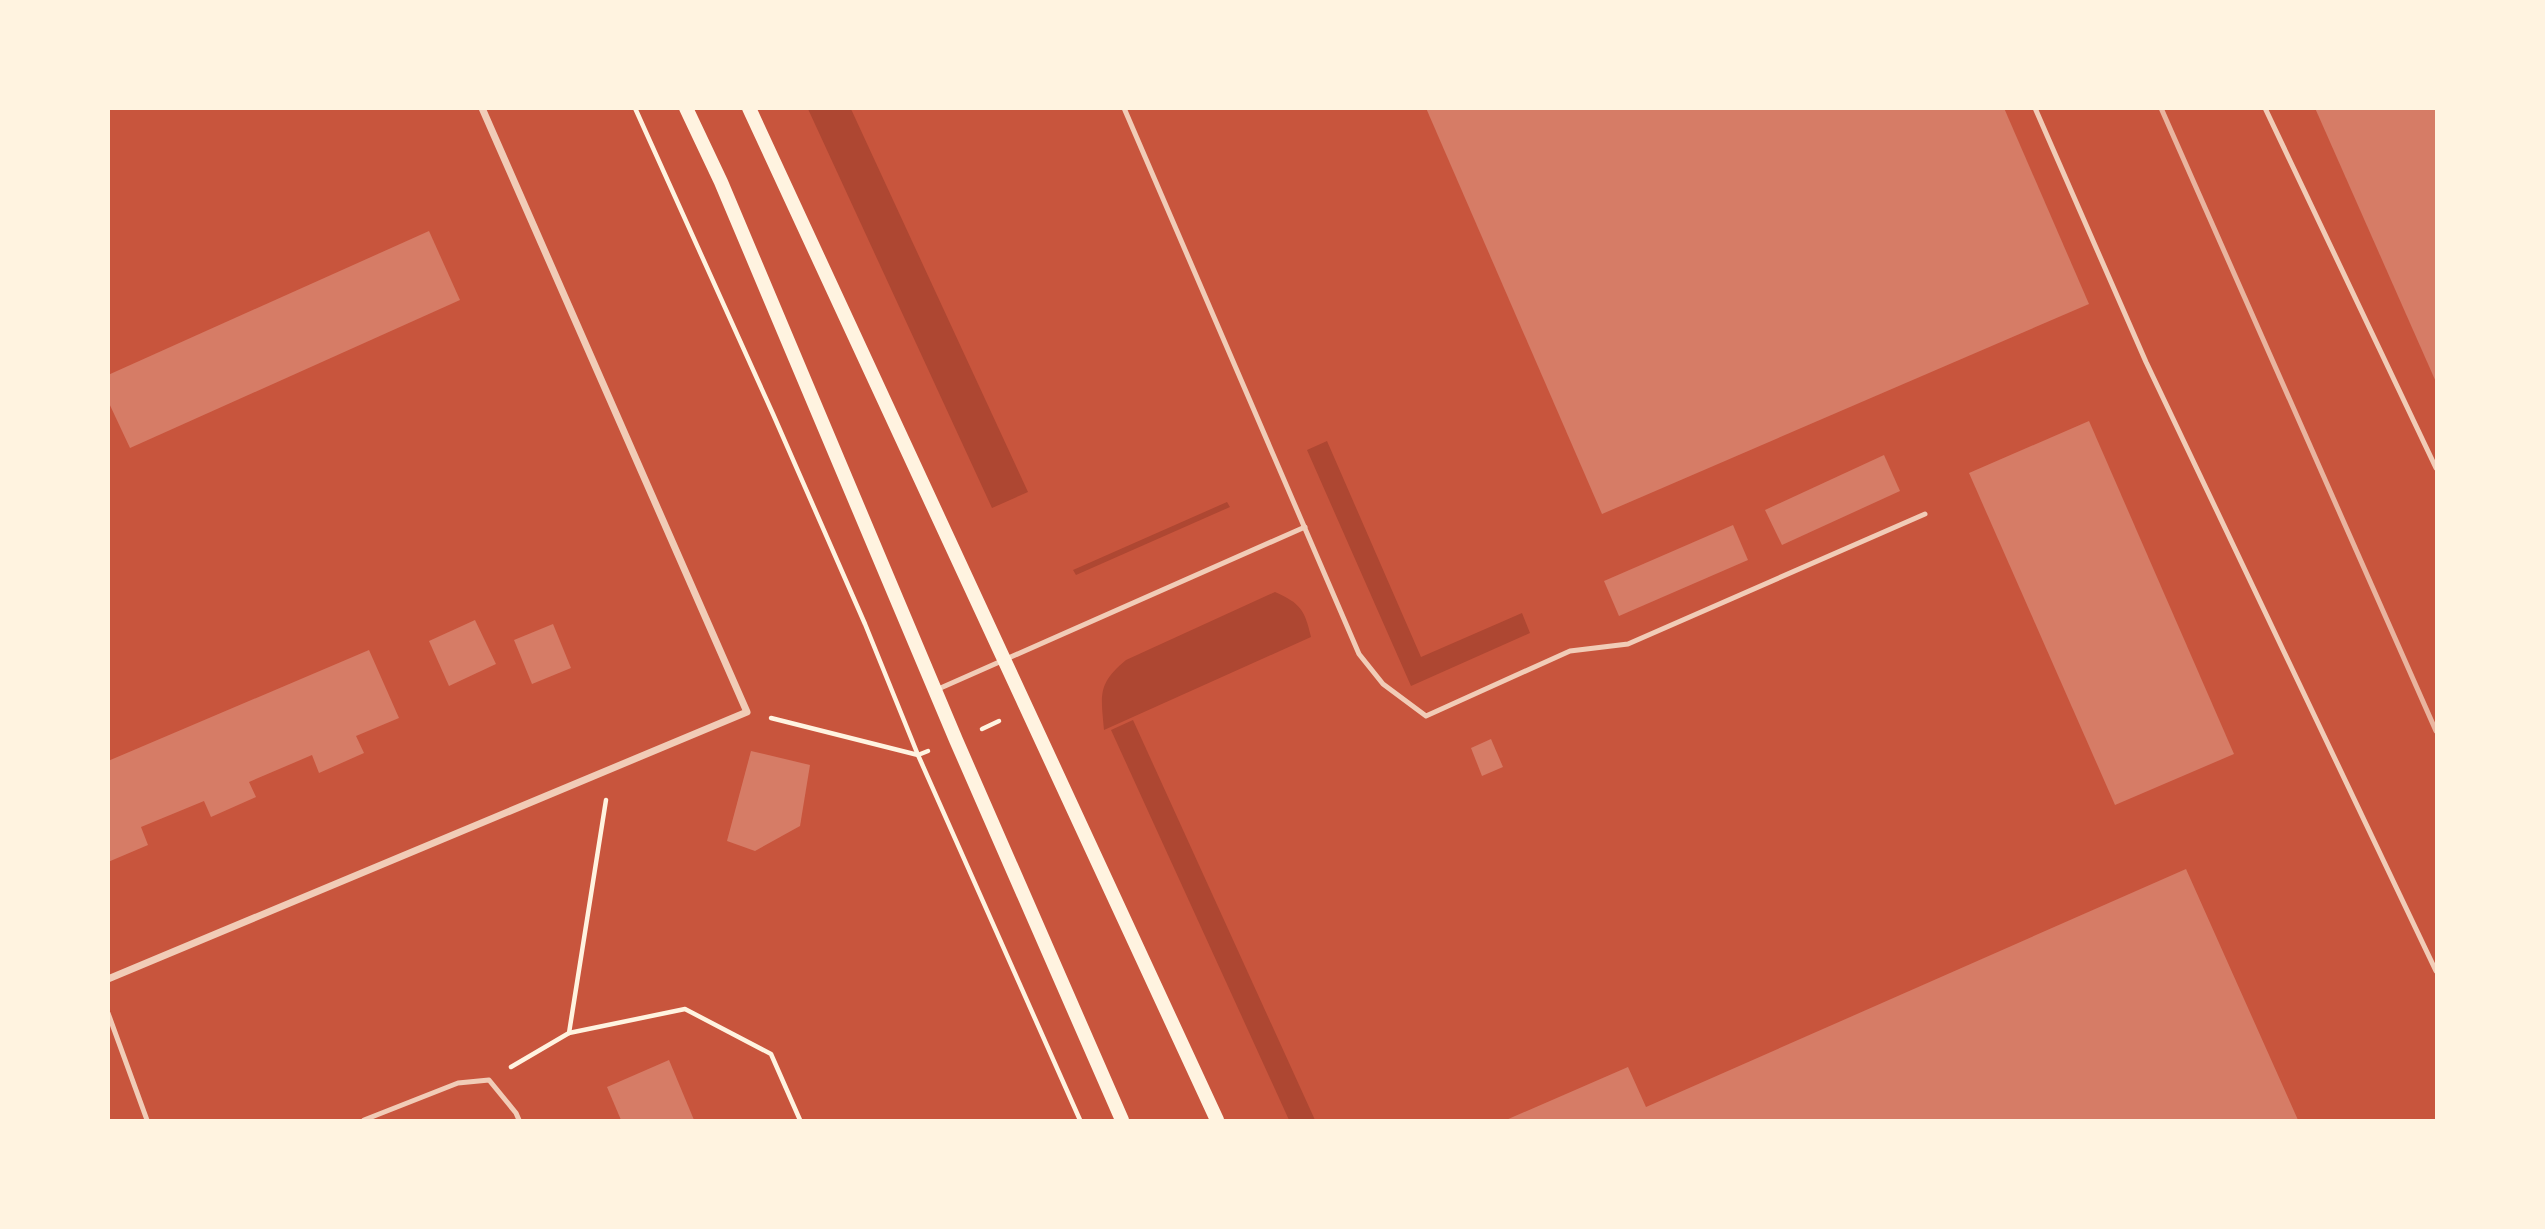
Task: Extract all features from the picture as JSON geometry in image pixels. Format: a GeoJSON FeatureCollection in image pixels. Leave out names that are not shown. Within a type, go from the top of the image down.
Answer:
{"type":"FeatureCollection","features":[{"type":"Feature","properties":{"kind":"main road"},"geometry":{"type":"LineString","coordinates":[[686,108],[721,183],[935,691],[1122,1121]]}},
{"type":"Feature","properties":{"kind":"main road"},"geometry":{"type":"LineString","coordinates":[[749,108],[1217,1121]]}},
{"type":"Feature","properties":{"kind":"street"},"geometry":{"type":"LineString","coordinates":[[108,979],[747,712],[482,108]]}},
{"type":"Feature","properties":{"kind":"lane"},"geometry":{"type":"LineString","coordinates":[[1124,108],[1359,654],[1383,684],[1426,716],[1570,651],[1628,644],[1925,514]]}},
{"type":"Feature","properties":{"kind":"lane"},"geometry":{"type":"LineString","coordinates":[[2035,108],[2146,362],[2437,971]]}},
{"type":"Feature","properties":{"kind":"lane"},"geometry":{"type":"LineString","coordinates":[[2265,108],[2437,468]]}},
{"type":"Feature","properties":{"kind":"lane"},"geometry":{"type":"LineString","coordinates":[[935,691],[1305,527]]}},
{"type":"Feature","properties":{"kind":"lane"},"geometry":{"type":"LineString","coordinates":[[108,1013],[147,1121]]}},
{"type":"Feature","properties":{"kind":"lane"},"geometry":{"type":"LineString","coordinates":[[364,1121],[458,1083],[489,1080],[516,1112],[519,1121]]}},
{"type":"Feature","properties":{"kind":"path"},"geometry":{"type":"LineString","coordinates":[[635,108],[848,587],[918,755],[1080,1121]]}},
{"type":"Feature","properties":{"kind":"path"},"geometry":{"type":"LineString","coordinates":[[747,712],[918,755]]}},
{"type":"Feature","properties":{"kind":"path"},"geometry":{"type":"LineString","coordinates":[[569,1034],[611,767]]}},
{"type":"Feature","properties":{"kind":"path"},"geometry":{"type":"LineString","coordinates":[[489,1080],[569,1034],[685,1009],[771,1054],[800,1121]]}},
{"type":"Feature","properties":{"kind":"shaded area"},"geometry":{"type":"Polygon","coordinates":[[[808,109],[851,109],[1028,492],[992,508],[808,109]]]}},
{"type":"Feature","properties":{"kind":"shaded area"},"geometry":{"type":"Polygon","coordinates":[[[1327,441],[1421,657],[1522,613],[1530,633],[1411,686],[1307,450],[1327,441]]]}},
{"type":"Feature","properties":{"kind":"shaded area"},"geometry":{"type":"Polygon","coordinates":[[[1227,502],[1230,507],[1076,575],[1073,570],[1227,502]]]}},
{"type":"Feature","properties":{"kind":"shaded area"},"geometry":{"type":"Polygon","coordinates":[[[1275,592],[1300,608],[1311,637],[1104,730],[1103,691],[1110,676],[1126,660],[1275,592]]]}},
{"type":"Feature","properties":{"kind":"shaded area"},"geometry":{"type":"Polygon","coordinates":[[[1133,720],[1315,1120],[1289,1120],[1111,730],[1133,720]]]}},
{"type":"Feature","properties":{"kind":"building"},"geometry":{"type":"Polygon","coordinates":[[[1426,108],[2004,108],[2089,304],[1602,514],[1426,108]]]}},
{"type":"Feature","properties":{"kind":"building"},"geometry":{"type":"Polygon","coordinates":[[[2315,108],[2436,108],[2436,382],[2315,108]]]}},
{"type":"Feature","properties":{"kind":"building"},"geometry":{"type":"Polygon","coordinates":[[[429,231],[460,300],[130,448],[108,401],[108,375],[429,231]]]}},
{"type":"Feature","properties":{"kind":"building"},"geometry":{"type":"Polygon","coordinates":[[[2089,421],[2234,754],[2115,805],[1969,473],[2089,421]]]}},
{"type":"Feature","properties":{"kind":"building"},"geometry":{"type":"Polygon","coordinates":[[[1884,455],[1900,491],[1782,545],[1765,510],[1884,455]]]}},
{"type":"Feature","properties":{"kind":"building"},"geometry":{"type":"Polygon","coordinates":[[[1733,525],[1748,560],[1619,616],[1604,581],[1733,525]]]}},
{"type":"Feature","properties":{"kind":"building"},"geometry":{"type":"Polygon","coordinates":[[[475,620],[496,664],[449,686],[429,641],[475,620]]]}},
{"type":"Feature","properties":{"kind":"building"},"geometry":{"type":"Polygon","coordinates":[[[553,624],[571,668],[532,684],[514,640],[553,624]]]}},
{"type":"Feature","properties":{"kind":"building"},"geometry":{"type":"Polygon","coordinates":[[[369,650],[399,718],[356,736],[364,753],[319,773],[312,755],[249,782],[256,797],[211,817],[204,801],[141,827],[148,845],[108,862],[108,761],[369,650]]]}},
{"type":"Feature","properties":{"kind":"building"},"geometry":{"type":"Polygon","coordinates":[[[1491,739],[1503,767],[1482,776],[1471,748],[1491,739]]]}},
{"type":"Feature","properties":{"kind":"building"},"geometry":{"type":"Polygon","coordinates":[[[751,751],[810,765],[800,826],[755,851],[727,841],[751,751]]]}},
{"type":"Feature","properties":{"kind":"building"},"geometry":{"type":"Polygon","coordinates":[[[2186,869],[2298,1120],[1506,1120],[1628,1067],[1646,1107],[2186,869]]]}},
{"type":"Feature","properties":{"kind":"building"},"geometry":{"type":"Polygon","coordinates":[[[669,1060],[694,1120],[621,1120],[607,1087],[669,1060]]]}},
{"type":"Feature","properties":{"kind":"railway"},"geometry":{"type":"LineString","coordinates":[[2161,108],[2436,731]]}}]}
